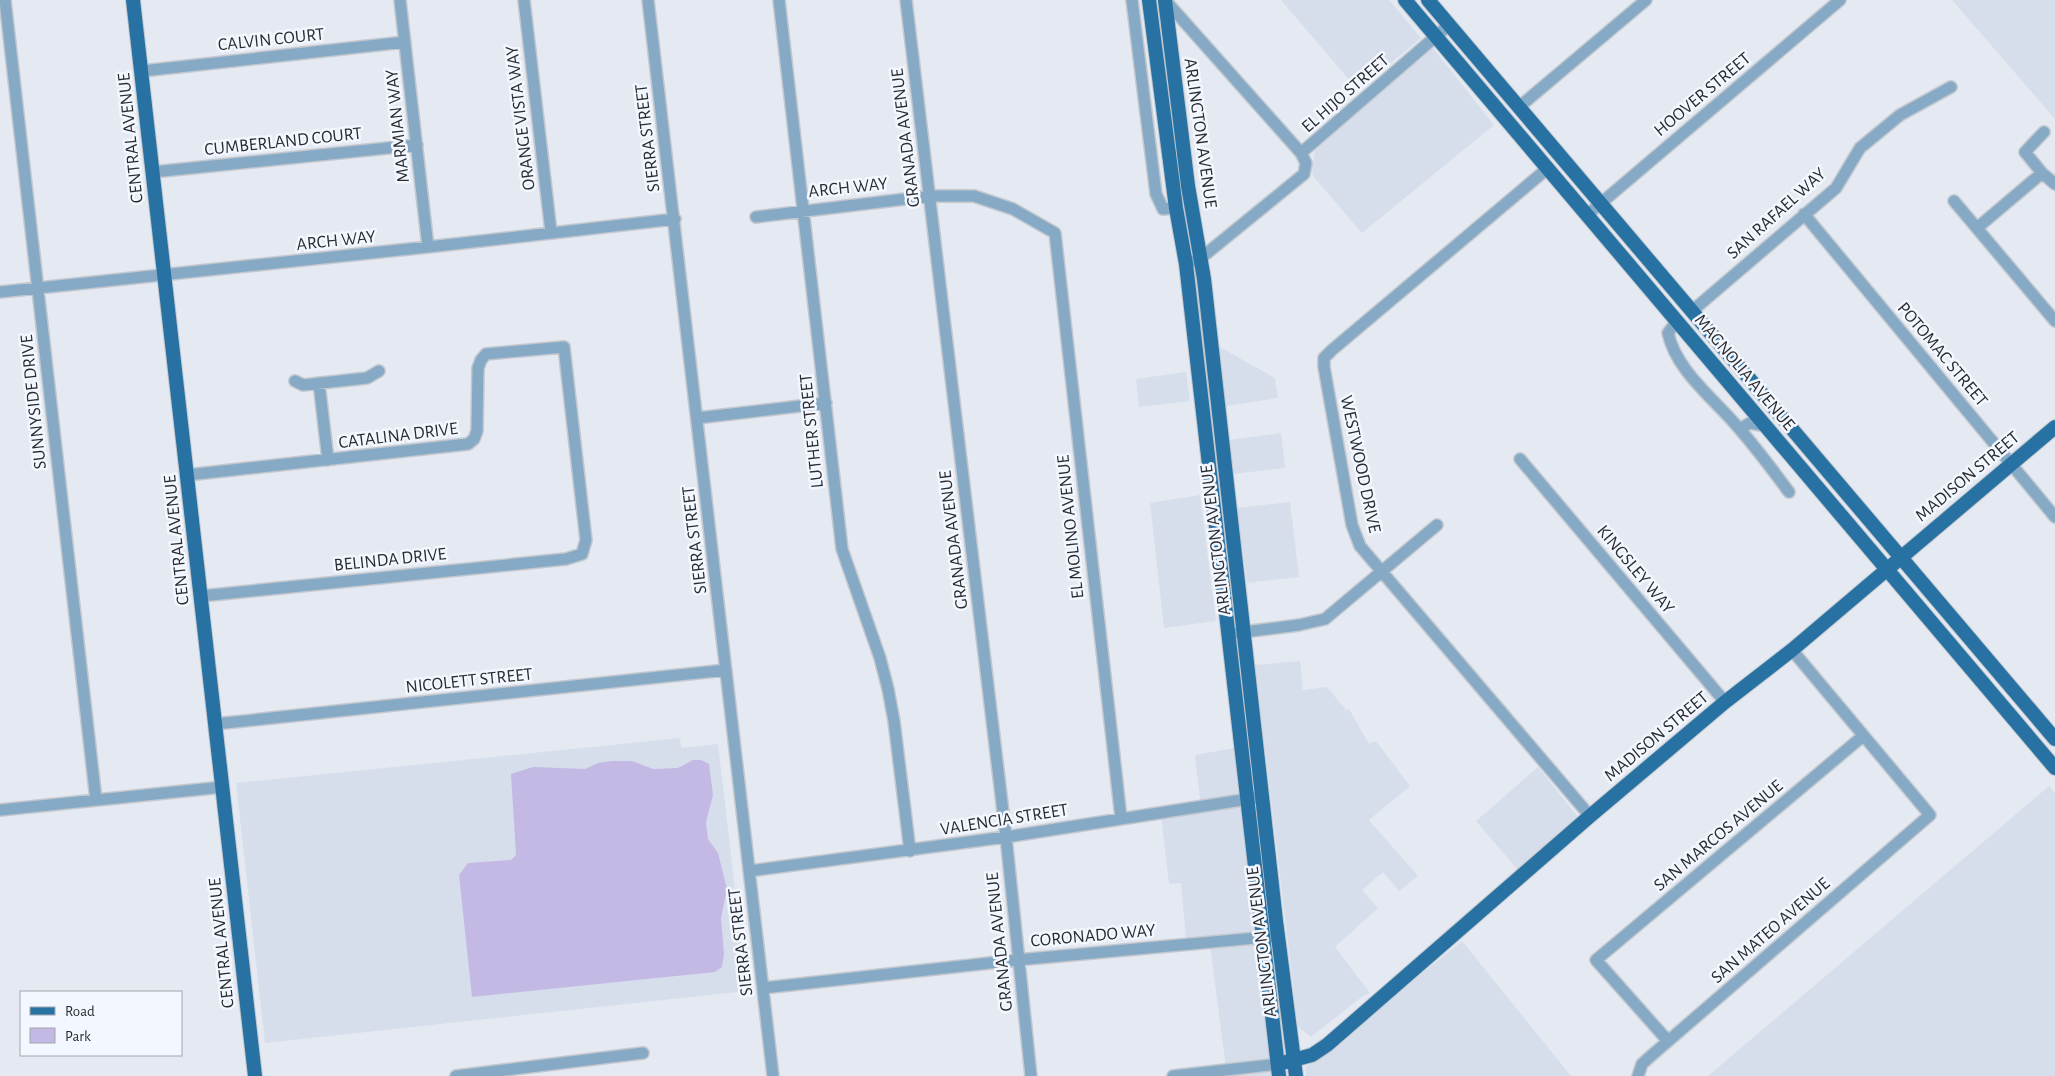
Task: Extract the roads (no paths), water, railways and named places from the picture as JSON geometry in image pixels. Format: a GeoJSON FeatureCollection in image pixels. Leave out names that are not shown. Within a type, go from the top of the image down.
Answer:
{"type":"FeatureCollection","features":[{"type":"Feature","properties":{"kind":"main road","name":"CENTRAL AVENUE"},"geometry":{"type":"LineString","coordinates":[[134,0],[255,1076]]}},
{"type":"Feature","properties":{"kind":"main road","name":"ARLINGTON AVENUE"},"geometry":{"type":"LineString","coordinates":[[1149,0],[1176,208],[1186,264],[1247,799],[1296,1076]]}},
{"type":"Feature","properties":{"kind":"main road","name":"ARLINGTON AVENUE"},"geometry":{"type":"LineString","coordinates":[[1165,0],[1188,186],[1201,258],[1264,798],[1279,1070]]}},
{"type":"Feature","properties":{"kind":"main road","name":"MAGNOLIA AVENUE"},"geometry":{"type":"LineString","coordinates":[[1405,0],[2055,768]]}},
{"type":"Feature","properties":{"kind":"main road","name":"MAGNOLIA AVENUE"},"geometry":{"type":"LineString","coordinates":[[1428,0],[2055,739]]}},
{"type":"Feature","properties":{"kind":"main road","name":"MADISON STREET"},"geometry":{"type":"LineString","coordinates":[[1279,1070],[1294,1060],[1312,1054],[1327,1045],[1590,816],[1726,702],[1792,650],[2055,427]]}},
{"type":"Feature","properties":{"kind":"street","name":"SUNNYSIDE DRIVE"},"geometry":{"type":"LineString","coordinates":[[6,0],[96,800]]}},
{"type":"Feature","properties":{"kind":"street","name":"MARMIAN WAY"},"geometry":{"type":"LineString","coordinates":[[400,0],[428,247]]}},
{"type":"Feature","properties":{"kind":"street","name":"ORANGE VISTA WAY"},"geometry":{"type":"LineString","coordinates":[[524,0],[551,232]]}},
{"type":"Feature","properties":{"kind":"street","name":"SIERRA STREET"},"geometry":{"type":"LineString","coordinates":[[648,0],[675,219],[773,1076]]}},
{"type":"Feature","properties":{"kind":"street","name":"LUTHER STREET"},"geometry":{"type":"LineString","coordinates":[[779,0],[842,549],[880,658],[888,689],[894,721],[910,851]]}},
{"type":"Feature","properties":{"kind":"street","name":"GRANADA AVENUE"},"geometry":{"type":"LineString","coordinates":[[906,0],[1006,837],[1017,960],[1031,1076]]}},
{"type":"Feature","properties":{"kind":"street"},"geometry":{"type":"LineString","coordinates":[[1132,0],[1156,194],[1163,209],[1176,208]]}},
{"type":"Feature","properties":{"kind":"street"},"geometry":{"type":"LineString","coordinates":[[1165,0],[1302,153]]}},
{"type":"Feature","properties":{"kind":"street"},"geometry":{"type":"LineString","coordinates":[[1519,107],[1646,0]]}},
{"type":"Feature","properties":{"kind":"street","name":"HOOVER STREET"},"geometry":{"type":"LineString","coordinates":[[1587,215],[1840,0]]}},
{"type":"Feature","properties":{"kind":"street","name":"EL HIJO STREET"},"geometry":{"type":"LineString","coordinates":[[1186,264],[1201,258],[1304,174],[1306,164],[1302,153],[1449,24]]}},
{"type":"Feature","properties":{"kind":"street","name":"CALVIN COURT"},"geometry":{"type":"LineString","coordinates":[[142,71],[405,42]]}},
{"type":"Feature","properties":{"kind":"street"},"geometry":{"type":"LineString","coordinates":[[1138,46],[1154,44]]}},
{"type":"Feature","properties":{"kind":"street","name":"SAN RAFAEL WAY"},"geometry":{"type":"LineString","coordinates":[[1692,310],[1836,188],[1860,148],[1900,115],[1951,87]]}},
{"type":"Feature","properties":{"kind":"street"},"geometry":{"type":"LineString","coordinates":[[2044,132],[2025,152],[2042,173],[2055,184]]}},
{"type":"Feature","properties":{"kind":"street","name":"CUMBERLAND COURT"},"geometry":{"type":"LineString","coordinates":[[153,172],[417,145]]}},
{"type":"Feature","properties":{"kind":"street","name":"WESTWOOD DRIVE"},"geometry":{"type":"LineString","coordinates":[[1548,168],[1324,358],[1324,367],[1352,525],[1360,546],[1380,572],[1590,816]]}},
{"type":"Feature","properties":{"kind":"street"},"geometry":{"type":"LineString","coordinates":[[1977,228],[2042,173]]}},
{"type":"Feature","properties":{"kind":"street","name":"ARCH WAY"},"geometry":{"type":"LineString","coordinates":[[756,217],[930,196],[974,196],[1013,209],[1055,233]]}},
{"type":"Feature","properties":{"kind":"street"},"geometry":{"type":"LineString","coordinates":[[1954,201],[2055,321]]}},
{"type":"Feature","properties":{"kind":"street","name":"POTOMAC STREET"},"geometry":{"type":"LineString","coordinates":[[1804,214],[2055,517]]}},
{"type":"Feature","properties":{"kind":"street","name":"ARCH WAY"},"geometry":{"type":"LineString","coordinates":[[0,292],[675,219]]}},
{"type":"Feature","properties":{"kind":"street","name":"EL MOLINO AVENUE"},"geometry":{"type":"LineString","coordinates":[[1055,233],[1121,818]]}},
{"type":"Feature","properties":{"kind":"street"},"geometry":{"type":"LineString","coordinates":[[1677,321],[1668,333],[1671,348],[1715,404],[1740,429],[1790,492]]}},
{"type":"Feature","properties":{"kind":"street","name":"CATALINA DRIVE"},"geometry":{"type":"LineString","coordinates":[[187,475],[468,444],[474,439],[477,431],[478,368],[486,354],[564,347],[586,540],[582,554]]}},
{"type":"Feature","properties":{"kind":"street"},"geometry":{"type":"LineString","coordinates":[[295,381],[303,385],[366,378],[379,371]]}},
{"type":"Feature","properties":{"kind":"street"},"geometry":{"type":"LineString","coordinates":[[319,383],[328,460]]}},
{"type":"Feature","properties":{"kind":"street"},"geometry":{"type":"LineString","coordinates":[[697,418],[826,403]]}},
{"type":"Feature","properties":{"kind":"street"},"geometry":{"type":"LineString","coordinates":[[1740,429],[1745,424],[1750,423],[1766,426]]}},
{"type":"Feature","properties":{"kind":"street","name":"KINGSLEY WAY"},"geometry":{"type":"LineString","coordinates":[[1520,459],[1726,702]]}},
{"type":"Feature","properties":{"kind":"street"},"geometry":{"type":"LineString","coordinates":[[1229,634],[1299,625],[1325,619],[1437,526]]}},
{"type":"Feature","properties":{"kind":"street","name":"BELINDA DRIVE"},"geometry":{"type":"LineString","coordinates":[[201,596],[566,559],[582,554]]}},
{"type":"Feature","properties":{"kind":"street"},"geometry":{"type":"LineString","coordinates":[[1792,650],[1863,736]]}},
{"type":"Feature","properties":{"kind":"street","name":"NICOLETT STREET"},"geometry":{"type":"LineString","coordinates":[[215,724],[726,670]]}},
{"type":"Feature","properties":{"kind":"street","name":"SAN MATEO AVENUE"},"geometry":{"type":"LineString","coordinates":[[1638,1076],[1642,1064],[1930,815],[1863,736]]}},
{"type":"Feature","properties":{"kind":"street","name":"SAN MARCOS AVENUE"},"geometry":{"type":"LineString","coordinates":[[1668,1041],[1596,960],[1863,736]]}},
{"type":"Feature","properties":{"kind":"street"},"geometry":{"type":"LineString","coordinates":[[0,810],[222,787]]}},
{"type":"Feature","properties":{"kind":"street","name":"VALENCIA STREET"},"geometry":{"type":"LineString","coordinates":[[749,871],[910,851],[1247,799],[1264,798]]}},
{"type":"Feature","properties":{"kind":"street","name":"CORONADO WAY"},"geometry":{"type":"LineString","coordinates":[[763,988],[1017,960],[1271,936]]}},
{"type":"Feature","properties":{"kind":"street"},"geometry":{"type":"LineString","coordinates":[[456,1076],[502,1073],[643,1053]]}},
{"type":"Feature","properties":{"kind":"street"},"geometry":{"type":"LineString","coordinates":[[1172,1076],[1279,1070]]}}]}
